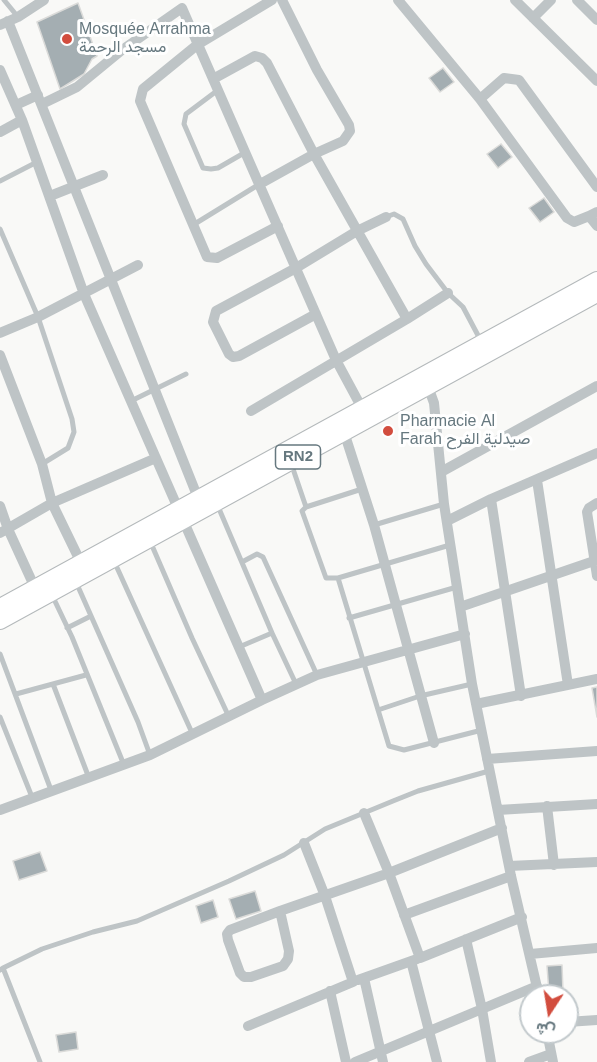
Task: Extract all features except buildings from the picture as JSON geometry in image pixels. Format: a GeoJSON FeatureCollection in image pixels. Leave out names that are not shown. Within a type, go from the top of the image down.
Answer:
{"type":"FeatureCollection","features":[{"type":"Feature","properties":{"kind":"highway","name":"RN2"},"geometry":{"type":"LineString","coordinates":[[426,381],[482,342],[597,280]]}},
{"type":"Feature","properties":{"kind":"highway","name":"RN2"},"geometry":{"type":"LineString","coordinates":[[0,607],[35,588],[113,559],[149,539],[198,498],[597,294]]}},
{"type":"Feature","properties":{"kind":"highway","name":"RN2"},"geometry":{"type":"LineString","coordinates":[[0,621],[180,515],[216,502],[344,432],[365,414]]}},
{"type":"Feature","properties":{"kind":"street"},"geometry":{"type":"LineString","coordinates":[[44,0],[8,21],[198,498]]}},
{"type":"Feature","properties":{"kind":"street"},"geometry":{"type":"LineString","coordinates":[[272,0],[197,45],[143,89],[140,101],[207,257],[217,258],[278,226]]}},
{"type":"Feature","properties":{"kind":"street"},"geometry":{"type":"LineString","coordinates":[[260,184],[314,154],[344,141],[350,131],[349,125],[317,70],[282,0]]}},
{"type":"Feature","properties":{"kind":"street"},"geometry":{"type":"LineString","coordinates":[[398,0],[480,99],[567,218],[574,222],[593,214],[597,226]]}},
{"type":"Feature","properties":{"kind":"street"},"geometry":{"type":"LineString","coordinates":[[515,0],[597,81]]}},
{"type":"Feature","properties":{"kind":"street"},"geometry":{"type":"LineString","coordinates":[[533,18],[551,0]]}},
{"type":"Feature","properties":{"kind":"street"},"geometry":{"type":"LineString","coordinates":[[577,0],[597,20]]}},
{"type":"Feature","properties":{"kind":"street"},"geometry":{"type":"LineString","coordinates":[[16,105],[77,87],[180,4],[336,360],[365,414]]}},
{"type":"Feature","properties":{"kind":"street"},"geometry":{"type":"LineString","coordinates":[[213,78],[255,56],[267,63],[314,154],[407,319]]}},
{"type":"Feature","properties":{"kind":"street"},"geometry":{"type":"LineString","coordinates":[[0,70],[22,120],[84,294],[262,699]]}},
{"type":"Feature","properties":{"kind":"street"},"geometry":{"type":"LineString","coordinates":[[480,99],[504,78],[519,80],[597,187]]}},
{"type":"Feature","properties":{"kind":"street"},"geometry":{"type":"LineString","coordinates":[[0,132],[22,120]]}},
{"type":"Feature","properties":{"kind":"street"},"geometry":{"type":"LineString","coordinates":[[50,196],[103,175]]}},
{"type":"Feature","properties":{"kind":"street"},"geometry":{"type":"LineString","coordinates":[[316,314],[239,356],[233,357],[229,354],[213,321],[216,311],[386,217]]}},
{"type":"Feature","properties":{"kind":"street"},"geometry":{"type":"LineString","coordinates":[[0,333],[38,317],[138,265]]}},
{"type":"Feature","properties":{"kind":"street"},"geometry":{"type":"LineString","coordinates":[[251,411],[448,293]]}},
{"type":"Feature","properties":{"kind":"street"},"geometry":{"type":"LineString","coordinates":[[0,355],[42,464],[52,503],[81,572]]}},
{"type":"Feature","properties":{"kind":"street"},"geometry":{"type":"LineString","coordinates":[[426,381],[434,403],[444,504],[472,684],[510,871],[536,984]]}},
{"type":"Feature","properties":{"kind":"street"},"geometry":{"type":"LineString","coordinates":[[441,472],[597,386]]}},
{"type":"Feature","properties":{"kind":"street"},"geometry":{"type":"LineString","coordinates":[[344,432],[374,525],[434,743]]}},
{"type":"Feature","properties":{"kind":"street"},"geometry":{"type":"LineString","coordinates":[[447,521],[597,453]]}},
{"type":"Feature","properties":{"kind":"street"},"geometry":{"type":"LineString","coordinates":[[4,531],[52,503],[156,458]]}},
{"type":"Feature","properties":{"kind":"street"},"geometry":{"type":"LineString","coordinates":[[537,480],[568,685]]}},
{"type":"Feature","properties":{"kind":"street"},"geometry":{"type":"LineString","coordinates":[[491,500],[521,696]]}},
{"type":"Feature","properties":{"kind":"street"},"geometry":{"type":"LineString","coordinates":[[597,503],[587,512],[597,576]]}},
{"type":"Feature","properties":{"kind":"street"},"geometry":{"type":"LineString","coordinates":[[0,506],[4,531],[35,588]]}},
{"type":"Feature","properties":{"kind":"street"},"geometry":{"type":"LineString","coordinates":[[460,607],[596,560]]}},
{"type":"Feature","properties":{"kind":"street"},"geometry":{"type":"LineString","coordinates":[[0,810],[150,755],[262,699],[316,675],[465,634]]}},
{"type":"Feature","properties":{"kind":"street"},"geometry":{"type":"LineString","coordinates":[[476,704],[597,679]]}},
{"type":"Feature","properties":{"kind":"street"},"geometry":{"type":"LineString","coordinates":[[487,759],[597,751]]}},
{"type":"Feature","properties":{"kind":"street"},"geometry":{"type":"LineString","coordinates":[[498,810],[597,804]]}},
{"type":"Feature","properties":{"kind":"street"},"geometry":{"type":"LineString","coordinates":[[547,806],[554,865]]}},
{"type":"Feature","properties":{"kind":"street"},"geometry":{"type":"LineString","coordinates":[[364,813],[404,915],[416,959],[437,1062]]}},
{"type":"Feature","properties":{"kind":"street"},"geometry":{"type":"LineString","coordinates":[[280,911],[289,951],[288,959],[283,966],[251,977],[244,977],[240,973],[227,934],[230,930],[280,911],[389,873],[502,828]]}},
{"type":"Feature","properties":{"kind":"street"},"geometry":{"type":"LineString","coordinates":[[304,843],[358,980],[383,1062]]}},
{"type":"Feature","properties":{"kind":"street"},"geometry":{"type":"LineString","coordinates":[[404,915],[510,871],[597,862]]}},
{"type":"Feature","properties":{"kind":"street"},"geometry":{"type":"LineString","coordinates":[[248,1026],[330,991],[522,917]]}},
{"type":"Feature","properties":{"kind":"street"},"geometry":{"type":"LineString","coordinates":[[466,939],[491,1062]]}},
{"type":"Feature","properties":{"kind":"street"},"geometry":{"type":"LineString","coordinates":[[530,954],[597,948]]}},
{"type":"Feature","properties":{"kind":"street"},"geometry":{"type":"LineString","coordinates":[[330,991],[346,1062]]}},
{"type":"Feature","properties":{"kind":"street"},"geometry":{"type":"LineString","coordinates":[[355,1062],[482,1009],[519,997]]}},
{"type":"Feature","properties":{"kind":"street"},"geometry":{"type":"LineString","coordinates":[[579,1021],[597,1020]]}},
{"type":"Feature","properties":{"kind":"street"},"geometry":{"type":"LineString","coordinates":[[529,1062],[552,1058]]}},
{"type":"Feature","properties":{"kind":"lane"},"geometry":{"type":"LineString","coordinates":[[4,0],[8,21]]}},
{"type":"Feature","properties":{"kind":"lane"},"geometry":{"type":"LineString","coordinates":[[218,90],[186,114],[184,118],[184,124],[203,168],[211,170],[218,168],[246,152]]}},
{"type":"Feature","properties":{"kind":"lane"},"geometry":{"type":"LineString","coordinates":[[0,181],[37,162]]}},
{"type":"Feature","properties":{"kind":"lane"},"geometry":{"type":"LineString","coordinates":[[193,225],[260,184]]}},
{"type":"Feature","properties":{"kind":"lane"},"geometry":{"type":"LineString","coordinates":[[386,217],[394,214],[403,219],[421,255],[448,293],[463,308],[482,342]]}},
{"type":"Feature","properties":{"kind":"lane"},"geometry":{"type":"LineString","coordinates":[[0,229],[38,317],[72,419],[74,432],[68,448],[42,464]]}},
{"type":"Feature","properties":{"kind":"lane"},"geometry":{"type":"LineString","coordinates":[[131,401],[186,374]]}},
{"type":"Feature","properties":{"kind":"lane"},"geometry":{"type":"LineString","coordinates":[[290,462],[306,507]]}},
{"type":"Feature","properties":{"kind":"lane"},"geometry":{"type":"LineString","coordinates":[[363,488],[304,508],[302,515],[326,578],[338,578],[450,545]]}},
{"type":"Feature","properties":{"kind":"lane"},"geometry":{"type":"LineString","coordinates":[[216,502],[296,684]]}},
{"type":"Feature","properties":{"kind":"lane"},"geometry":{"type":"LineString","coordinates":[[374,525],[444,504]]}},
{"type":"Feature","properties":{"kind":"lane"},"geometry":{"type":"LineString","coordinates":[[149,539],[229,717]]}},
{"type":"Feature","properties":{"kind":"lane"},"geometry":{"type":"LineString","coordinates":[[242,562],[258,554],[264,557],[316,675]]}},
{"type":"Feature","properties":{"kind":"lane"},"geometry":{"type":"LineString","coordinates":[[113,559],[193,735]]}},
{"type":"Feature","properties":{"kind":"lane"},"geometry":{"type":"LineString","coordinates":[[81,572],[91,616],[138,722],[150,755]]}},
{"type":"Feature","properties":{"kind":"lane"},"geometry":{"type":"LineString","coordinates":[[338,578],[388,746],[404,750],[482,729]]}},
{"type":"Feature","properties":{"kind":"lane"},"geometry":{"type":"LineString","coordinates":[[349,618],[457,587]]}},
{"type":"Feature","properties":{"kind":"lane"},"geometry":{"type":"LineString","coordinates":[[51,593],[124,765]]}},
{"type":"Feature","properties":{"kind":"lane"},"geometry":{"type":"LineString","coordinates":[[67,628],[91,616]]}},
{"type":"Feature","properties":{"kind":"lane"},"geometry":{"type":"LineString","coordinates":[[239,647],[272,633]]}},
{"type":"Feature","properties":{"kind":"lane"},"geometry":{"type":"LineString","coordinates":[[0,654],[51,790]]}},
{"type":"Feature","properties":{"kind":"lane"},"geometry":{"type":"LineString","coordinates":[[16,694],[86,675]]}},
{"type":"Feature","properties":{"kind":"lane"},"geometry":{"type":"LineString","coordinates":[[53,684],[89,778]]}},
{"type":"Feature","properties":{"kind":"lane"},"geometry":{"type":"LineString","coordinates":[[378,710],[420,696],[472,684]]}},
{"type":"Feature","properties":{"kind":"lane"},"geometry":{"type":"LineString","coordinates":[[0,717],[32,797]]}},
{"type":"Feature","properties":{"kind":"lane"},"geometry":{"type":"LineString","coordinates":[[40,1062],[2,969],[42,949],[137,921],[256,869],[325,829],[418,791],[490,771]]}},
{"type":"Feature","properties":{"kind":"place","name":"Mosquée Arrahma مسجد الرحمة"},"geometry":{"type":"Point","coordinates":[67,39]}},
{"type":"Feature","properties":{"kind":"place","name":"Pharmacie Al Farah صيدلية الفرح"},"geometry":{"type":"Point","coordinates":[388,431]}}]}
